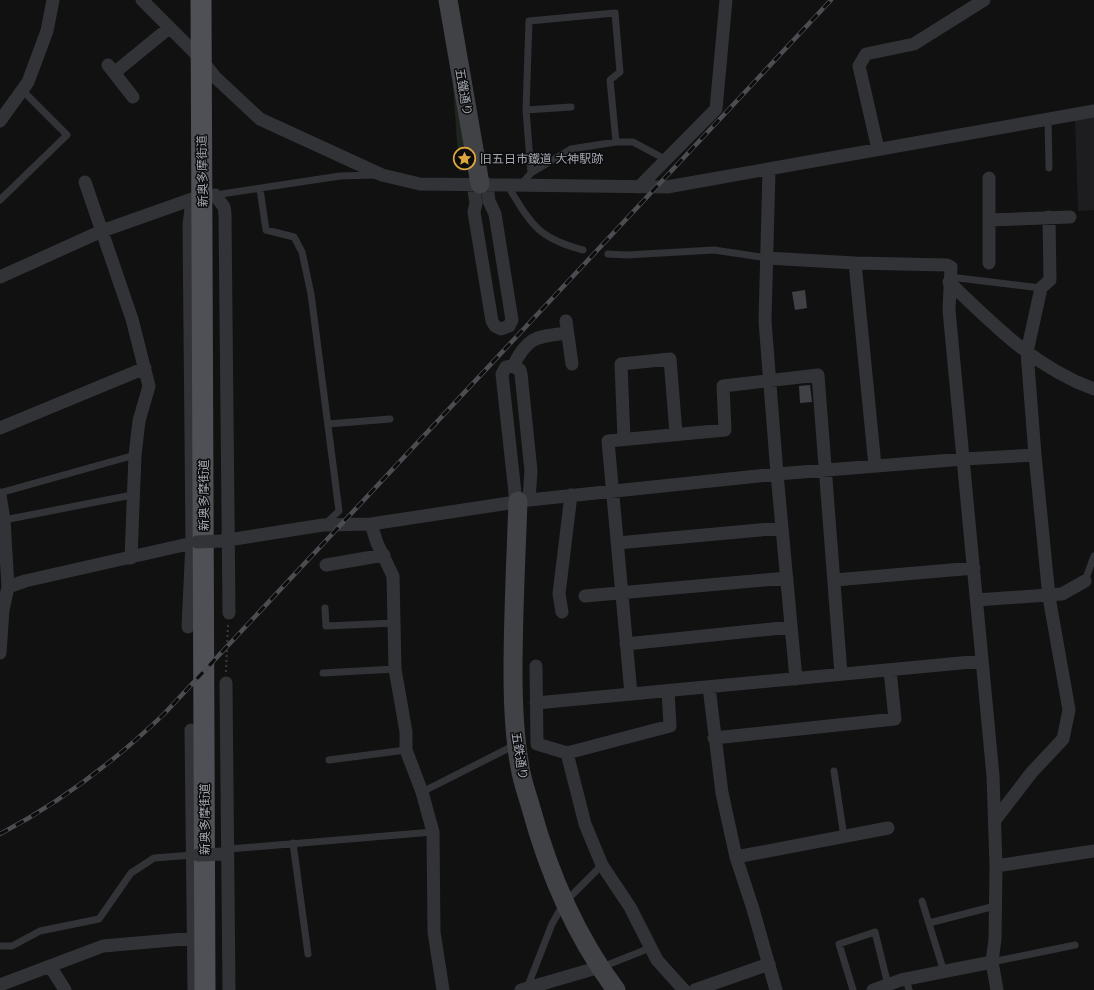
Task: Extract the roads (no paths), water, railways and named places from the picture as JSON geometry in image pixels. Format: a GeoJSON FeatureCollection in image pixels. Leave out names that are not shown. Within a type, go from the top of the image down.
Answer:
{"type":"FeatureCollection","features":[{"type":"Feature","properties":{"kind":"main road","name":"新奥多摩街道"},"geometry":{"type":"LineString","coordinates":[[201,0],[217,990]]}},
{"type":"Feature","properties":{"kind":"main road","name":"新奥多摩街道"},"geometry":{"type":"LineString","coordinates":[[205,990],[203,197],[215,77],[216,0]]}},
{"type":"Feature","properties":{"kind":"street"},"geometry":{"type":"LineString","coordinates":[[0,121],[28,82],[47,31],[53,0]]}},
{"type":"Feature","properties":{"kind":"street"},"geometry":{"type":"LineString","coordinates":[[142,0],[201,59],[215,77],[260,118],[382,175],[420,184],[667,187],[1094,111]]}},
{"type":"Feature","properties":{"kind":"street","name":"五鐵通り"},"geometry":{"type":"LineString","coordinates":[[448,0],[480,184]]}},
{"type":"Feature","properties":{"kind":"street"},"geometry":{"type":"LineString","coordinates":[[639,187],[716,109],[726,0]]}},
{"type":"Feature","properties":{"kind":"street"},"geometry":{"type":"LineString","coordinates":[[878,149],[859,66],[866,54],[914,44],[976,2]]}},
{"type":"Feature","properties":{"kind":"street"},"geometry":{"type":"LineString","coordinates":[[133,97],[111,69],[169,28]]}},
{"type":"Feature","properties":{"kind":"street"},"geometry":{"type":"LineString","coordinates":[[769,170],[765,321],[777,474],[796,679]]}},
{"type":"Feature","properties":{"kind":"street"},"geometry":{"type":"LineString","coordinates":[[989,178],[989,263]]}},
{"type":"Feature","properties":{"kind":"street"},"geometry":{"type":"LineString","coordinates":[[85,182],[132,319],[149,386],[139,420],[135,455],[130,558]]}},
{"type":"Feature","properties":{"kind":"street"},"geometry":{"type":"LineString","coordinates":[[480,184],[495,214],[512,320],[509,326],[501,329],[495,326],[492,322],[474,212],[480,184]]}},
{"type":"Feature","properties":{"kind":"street"},"geometry":{"type":"LineString","coordinates":[[188,626],[195,542],[188,224],[203,197]]}},
{"type":"Feature","properties":{"kind":"street"},"geometry":{"type":"LineString","coordinates":[[0,277],[102,231],[203,197],[224,206],[225,541],[229,613]]}},
{"type":"Feature","properties":{"kind":"street"},"geometry":{"type":"LineString","coordinates":[[995,820],[1032,772],[1063,739],[1069,710],[1049,597],[1035,456],[1027,352],[1041,288],[1050,280],[1049,217]]}},
{"type":"Feature","properties":{"kind":"street"},"geometry":{"type":"LineString","coordinates":[[989,220],[1070,217]]}},
{"type":"Feature","properties":{"kind":"street"},"geometry":{"type":"LineString","coordinates":[[767,258],[855,263],[947,265],[952,270],[949,280],[949,310],[956,399],[964,459],[993,776],[996,866],[995,939],[992,962],[997,990]]}},
{"type":"Feature","properties":{"kind":"street"},"geometry":{"type":"LineString","coordinates":[[855,263],[875,466]]}},
{"type":"Feature","properties":{"kind":"street"},"geometry":{"type":"LineString","coordinates":[[949,280],[1005,336],[1067,378],[1094,389]]}},
{"type":"Feature","properties":{"kind":"street"},"geometry":{"type":"LineString","coordinates":[[513,366],[521,351],[529,342],[567,327],[572,364]]}},
{"type":"Feature","properties":{"kind":"street"},"geometry":{"type":"LineString","coordinates":[[624,439],[621,364],[663,359],[670,359],[676,433]]}},
{"type":"Feature","properties":{"kind":"street"},"geometry":{"type":"LineString","coordinates":[[513,366],[520,370],[521,374],[531,471],[529,482],[521,501],[502,374],[506,367],[513,366]]}},
{"type":"Feature","properties":{"kind":"street"},"geometry":{"type":"LineString","coordinates":[[0,428],[145,368]]}},
{"type":"Feature","properties":{"kind":"street"},"geometry":{"type":"LineString","coordinates":[[631,694],[608,441],[676,433],[725,430],[722,386],[818,375],[841,674]]}},
{"type":"Feature","properties":{"kind":"street"},"geometry":{"type":"LineString","coordinates":[[8,587],[25,581],[195,542],[225,541],[323,525],[371,524],[521,501],[777,474],[964,459],[1035,456]]}},
{"type":"Feature","properties":{"kind":"street"},"geometry":{"type":"LineString","coordinates":[[0,494],[4,520],[8,587],[2,611],[0,653]]}},
{"type":"Feature","properties":{"kind":"street"},"geometry":{"type":"LineString","coordinates":[[562,612],[559,594],[571,495]]}},
{"type":"Feature","properties":{"kind":"street","name":"五鉄通り"},"geometry":{"type":"LineString","coordinates":[[521,501],[513,630],[514,703],[520,768],[542,850],[564,903],[600,968],[616,990]]}},
{"type":"Feature","properties":{"kind":"street"},"geometry":{"type":"LineString","coordinates":[[371,524],[377,543],[393,576],[395,668],[406,732],[406,750],[422,792],[433,832],[434,932],[443,990]]}},
{"type":"Feature","properties":{"kind":"street"},"geometry":{"type":"LineString","coordinates":[[617,543],[782,528]]}},
{"type":"Feature","properties":{"kind":"street"},"geometry":{"type":"LineString","coordinates":[[326,565],[384,555]]}},
{"type":"Feature","properties":{"kind":"street"},"geometry":{"type":"LineString","coordinates":[[834,580],[974,568]]}},
{"type":"Feature","properties":{"kind":"street"},"geometry":{"type":"LineString","coordinates":[[585,596],[787,578]]}},
{"type":"Feature","properties":{"kind":"street"},"geometry":{"type":"LineString","coordinates":[[977,600],[1049,597],[1062,594],[1085,581]]}},
{"type":"Feature","properties":{"kind":"street"},"geometry":{"type":"LineString","coordinates":[[626,644],[791,627]]}},
{"type":"Feature","properties":{"kind":"street"},"geometry":{"type":"LineString","coordinates":[[536,703],[982,661]]}},
{"type":"Feature","properties":{"kind":"street"},"geometry":{"type":"LineString","coordinates":[[536,666],[537,744],[566,753],[670,726],[668,691]]}},
{"type":"Feature","properties":{"kind":"street"},"geometry":{"type":"LineString","coordinates":[[714,738],[895,720],[890,670]]}},
{"type":"Feature","properties":{"kind":"street"},"geometry":{"type":"LineString","coordinates":[[226,683],[229,990]]}},
{"type":"Feature","properties":{"kind":"street"},"geometry":{"type":"LineString","coordinates":[[709,687],[714,738],[722,793],[736,857],[776,990]]}},
{"type":"Feature","properties":{"kind":"street"},"geometry":{"type":"LineString","coordinates":[[191,730],[196,855],[194,990]]}},
{"type":"Feature","properties":{"kind":"street"},"geometry":{"type":"LineString","coordinates":[[566,753],[585,824],[602,865],[630,907],[657,960],[684,990]]}},
{"type":"Feature","properties":{"kind":"street"},"geometry":{"type":"LineString","coordinates":[[736,857],[844,838],[888,828]]}},
{"type":"Feature","properties":{"kind":"street"},"geometry":{"type":"LineString","coordinates":[[996,866],[1094,851]]}},
{"type":"Feature","properties":{"kind":"street"},"geometry":{"type":"LineString","coordinates":[[196,855],[227,853]]}},
{"type":"Feature","properties":{"kind":"street"},"geometry":{"type":"LineString","coordinates":[[0,985],[103,946],[195,938]]}},
{"type":"Feature","properties":{"kind":"street"},"geometry":{"type":"LineString","coordinates":[[873,990],[888,985],[908,985],[944,972],[992,962]]}},
{"type":"Feature","properties":{"kind":"street"},"geometry":{"type":"LineString","coordinates":[[695,990],[769,964]]}},
{"type":"Feature","properties":{"kind":"street"},"geometry":{"type":"LineString","coordinates":[[50,966],[65,990]]}},
{"type":"Feature","properties":{"kind":"street"},"geometry":{"type":"LineString","coordinates":[[524,989],[600,968]]}},
{"type":"Feature","properties":{"kind":"lane"},"geometry":{"type":"LineString","coordinates":[[531,173],[526,110],[529,21],[615,13],[620,72],[610,80],[616,142]]}},
{"type":"Feature","properties":{"kind":"lane"},"geometry":{"type":"LineString","coordinates":[[0,200],[67,135],[22,90]]}},
{"type":"Feature","properties":{"kind":"lane"},"geometry":{"type":"LineString","coordinates":[[526,110],[571,107]]}},
{"type":"Feature","properties":{"kind":"lane"},"geometry":{"type":"LineString","coordinates":[[1048,119],[1049,168]]}},
{"type":"Feature","properties":{"kind":"lane"},"geometry":{"type":"LineString","coordinates":[[583,250],[560,244],[540,232],[530,220],[514,186],[531,173],[571,149],[616,142],[632,142],[665,159]]}},
{"type":"Feature","properties":{"kind":"lane"},"geometry":{"type":"LineString","coordinates":[[203,197],[340,176],[382,175]]}},
{"type":"Feature","properties":{"kind":"lane"},"geometry":{"type":"LineString","coordinates":[[260,189],[266,230],[294,237],[302,252],[318,343],[339,512],[323,525]]}},
{"type":"Feature","properties":{"kind":"lane"},"geometry":{"type":"LineString","coordinates":[[608,254],[627,255],[714,250],[767,258]]}},
{"type":"Feature","properties":{"kind":"lane"},"geometry":{"type":"LineString","coordinates":[[949,280],[1041,288]]}},
{"type":"Feature","properties":{"kind":"lane"},"geometry":{"type":"LineString","coordinates":[[328,424],[390,419]]}},
{"type":"Feature","properties":{"kind":"lane"},"geometry":{"type":"LineString","coordinates":[[0,494],[135,455]]}},
{"type":"Feature","properties":{"kind":"lane"},"geometry":{"type":"LineString","coordinates":[[4,520],[132,495]]}},
{"type":"Feature","properties":{"kind":"lane"},"geometry":{"type":"LineString","coordinates":[[1085,581],[1094,556]]}},
{"type":"Feature","properties":{"kind":"lane"},"geometry":{"type":"LineString","coordinates":[[325,608],[326,626],[394,623]]}},
{"type":"Feature","properties":{"kind":"lane"},"geometry":{"type":"LineString","coordinates":[[323,673],[395,668]]}},
{"type":"Feature","properties":{"kind":"lane"},"geometry":{"type":"LineString","coordinates":[[422,792],[517,745]]}},
{"type":"Feature","properties":{"kind":"lane"},"geometry":{"type":"LineString","coordinates":[[329,760],[406,750]]}},
{"type":"Feature","properties":{"kind":"lane"},"geometry":{"type":"LineString","coordinates":[[834,771],[844,838]]}},
{"type":"Feature","properties":{"kind":"lane"},"geometry":{"type":"LineString","coordinates":[[227,853],[293,843],[433,832]]}},
{"type":"Feature","properties":{"kind":"lane"},"geometry":{"type":"LineString","coordinates":[[293,843],[308,954]]}},
{"type":"Feature","properties":{"kind":"lane"},"geometry":{"type":"LineString","coordinates":[[0,946],[12,946],[40,931],[99,919],[131,873],[154,858],[196,855]]}},
{"type":"Feature","properties":{"kind":"lane"},"geometry":{"type":"LineString","coordinates":[[524,989],[552,924],[564,903],[602,865]]}},
{"type":"Feature","properties":{"kind":"lane"},"geometry":{"type":"LineString","coordinates":[[922,901],[944,972]]}},
{"type":"Feature","properties":{"kind":"lane"},"geometry":{"type":"LineString","coordinates":[[929,923],[995,906]]}},
{"type":"Feature","properties":{"kind":"lane"},"geometry":{"type":"LineString","coordinates":[[854,990],[839,944],[874,932],[888,985]]}},
{"type":"Feature","properties":{"kind":"lane"},"geometry":{"type":"LineString","coordinates":[[992,962],[1075,946]]}},
{"type":"Feature","properties":{"kind":"lane"},"geometry":{"type":"LineString","coordinates":[[600,968],[650,948]]}},
{"type":"Feature","properties":{"kind":"railway"},"geometry":{"type":"LineString","coordinates":[[0,834],[23,822],[86,780],[126,748],[164,714],[831,0]]}},
{"type":"Feature","properties":{"kind":"place","name":"旧五日市鐵道 大神駅跡"},"geometry":{"type":"Point","coordinates":[464,158]}}]}
